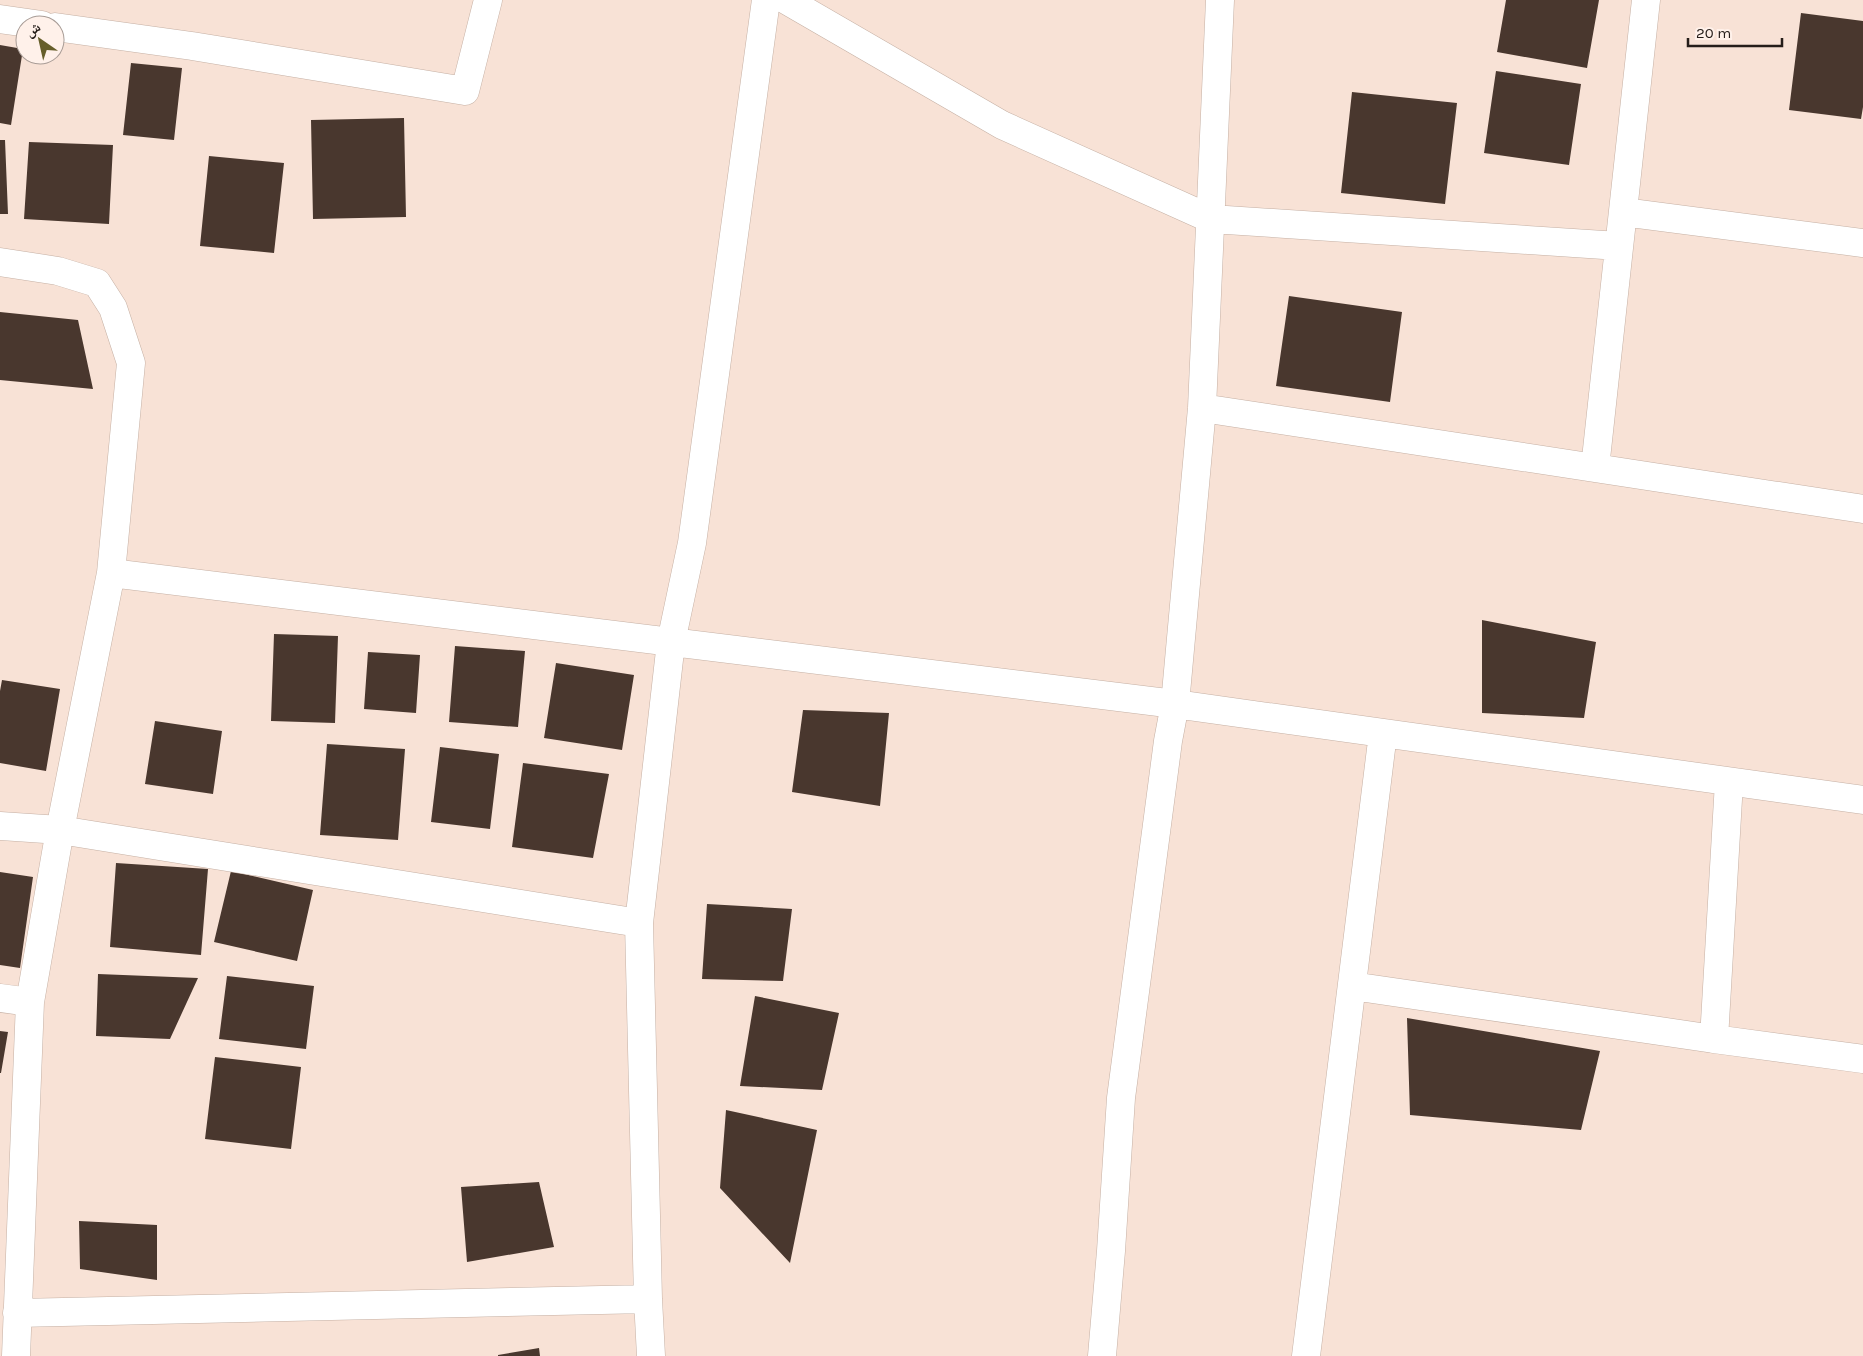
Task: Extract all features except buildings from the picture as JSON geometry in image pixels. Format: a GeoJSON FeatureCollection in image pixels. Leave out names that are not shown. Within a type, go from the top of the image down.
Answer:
{"type":"FeatureCollection","features":[{"type":"Feature","properties":{"kind":"street"},"geometry":{"type":"LineString","coordinates":[[65,28],[192,46],[465,91],[488,0]]}},
{"type":"Feature","properties":{"kind":"street"},"geometry":{"type":"LineString","coordinates":[[651,1356],[639,923],[671,642],[692,542],[766,0]]}},
{"type":"Feature","properties":{"kind":"street"},"geometry":{"type":"LineString","coordinates":[[786,0],[1002,125],[1211,219],[1619,246]]}},
{"type":"Feature","properties":{"kind":"street"},"geometry":{"type":"LineString","coordinates":[[1102,1356],[1121,1098],[1167,750],[1175,704],[1202,408],[1220,0]]}},
{"type":"Feature","properties":{"kind":"street"},"geometry":{"type":"LineString","coordinates":[[1595,468],[1646,0]]}},
{"type":"Feature","properties":{"kind":"street"},"geometry":{"type":"LineString","coordinates":[[0,19],[15,21]]}},
{"type":"Feature","properties":{"kind":"street"},"geometry":{"type":"LineString","coordinates":[[1623,212],[1863,243]]}},
{"type":"Feature","properties":{"kind":"street"},"geometry":{"type":"LineString","coordinates":[[0,262],[58,271],[97,283],[113,308],[131,363],[112,573],[60,830],[30,1002],[9,1272],[17,1313],[16,1356]]}},
{"type":"Feature","properties":{"kind":"street"},"geometry":{"type":"LineString","coordinates":[[1202,408],[1863,508]]}},
{"type":"Feature","properties":{"kind":"street"},"geometry":{"type":"LineString","coordinates":[[112,573],[1175,704],[1863,800]]}},
{"type":"Feature","properties":{"kind":"street"},"geometry":{"type":"LineString","coordinates":[[1306,1356],[1383,733]]}},
{"type":"Feature","properties":{"kind":"street"},"geometry":{"type":"LineString","coordinates":[[1714,1040],[1728,782]]}},
{"type":"Feature","properties":{"kind":"street"},"geometry":{"type":"LineString","coordinates":[[0,826],[60,830],[639,923]]}},
{"type":"Feature","properties":{"kind":"street"},"geometry":{"type":"LineString","coordinates":[[1352,986],[1714,1040],[1863,1059]]}},
{"type":"Feature","properties":{"kind":"street"},"geometry":{"type":"LineString","coordinates":[[0,998],[30,1002]]}},
{"type":"Feature","properties":{"kind":"street"},"geometry":{"type":"LineString","coordinates":[[17,1313],[648,1299]]}}]}
